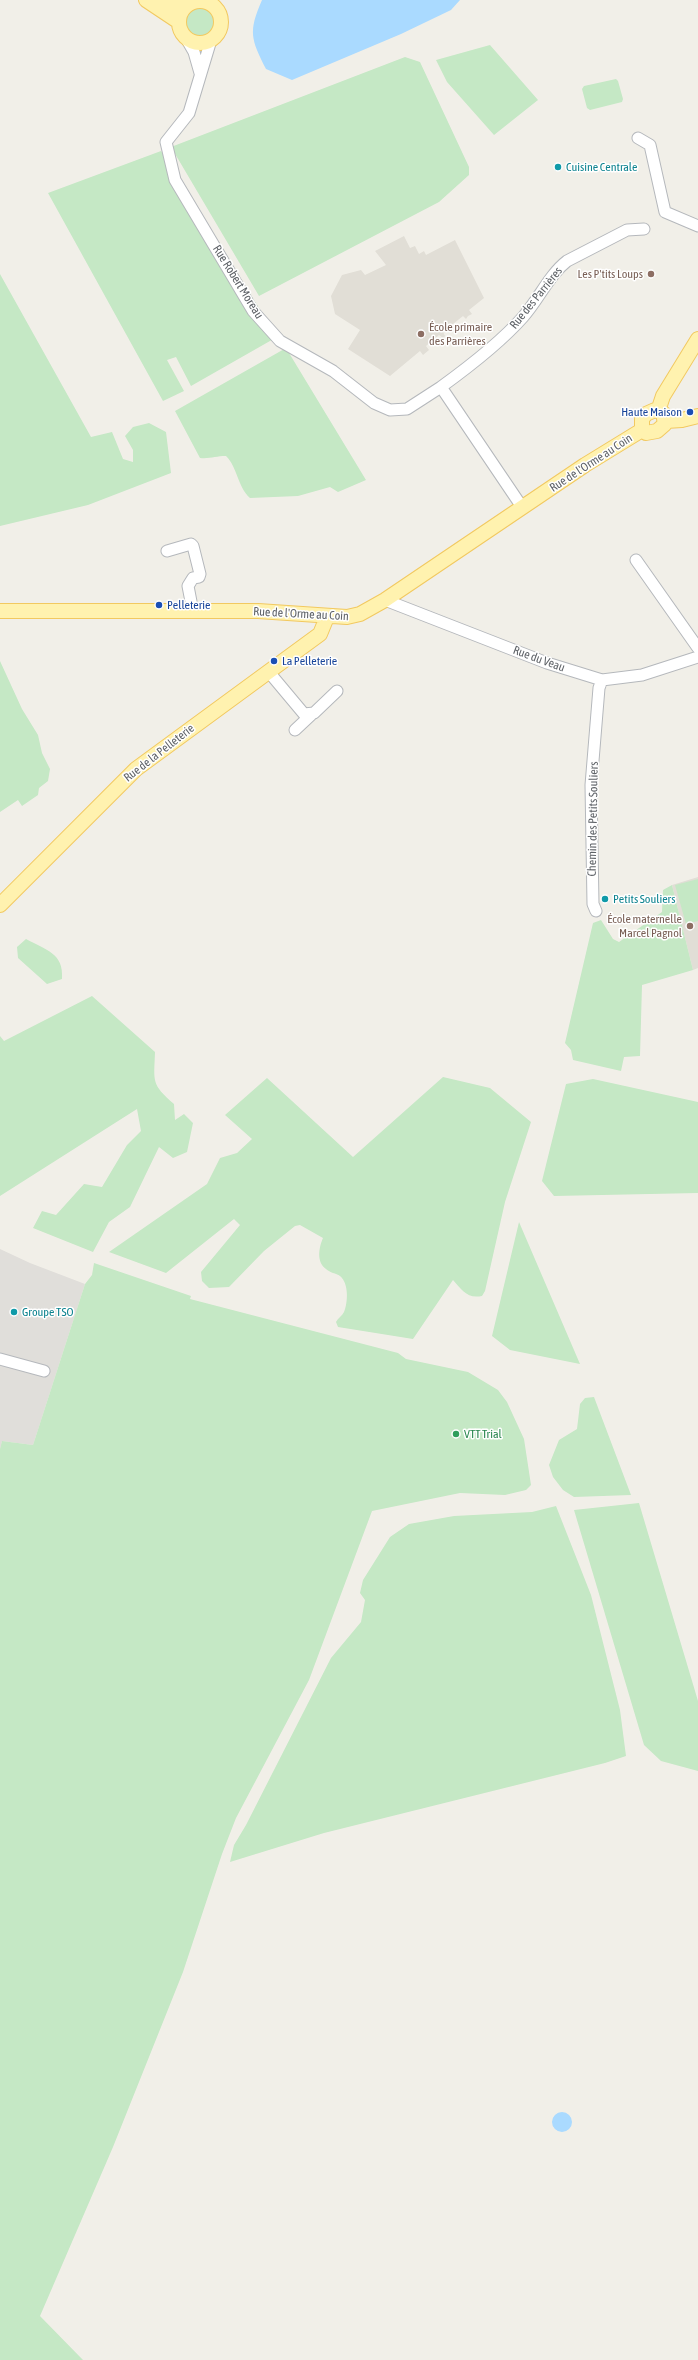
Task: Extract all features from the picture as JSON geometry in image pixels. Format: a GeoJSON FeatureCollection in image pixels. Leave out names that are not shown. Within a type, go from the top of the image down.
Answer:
{"type":"FeatureCollection","features":[{"type":"Feature","properties":{"kind":"main road"},"geometry":{"type":"LineString","coordinates":[[146,0],[179,22],[186,38],[196,43],[211,40],[219,31],[221,24],[217,5],[208,2],[194,2],[178,5],[153,0]]}},
{"type":"Feature","properties":{"kind":"main road"},"geometry":{"type":"LineString","coordinates":[[179,22],[184,9],[194,2]]}},
{"type":"Feature","properties":{"kind":"main road"},"geometry":{"type":"LineString","coordinates":[[698,339],[663,396],[662,416],[682,420],[698,416]]}},
{"type":"Feature","properties":{"kind":"main road","name":"Rue de l'Orme au Coin"},"geometry":{"type":"LineString","coordinates":[[0,611],[258,611],[327,617],[354,616],[385,600],[522,507],[642,430],[650,433],[657,431],[663,427],[662,416]]}},
{"type":"Feature","properties":{"kind":"main road","name":"Rue de la Pelleterie"},"geometry":{"type":"LineString","coordinates":[[0,905],[136,769],[320,634],[327,617]]}},
{"type":"Feature","properties":{"kind":"street"},"geometry":{"type":"LineString","coordinates":[[186,38],[194,52],[200,73]]}},
{"type":"Feature","properties":{"kind":"street"},"geometry":{"type":"LineString","coordinates":[[200,73],[211,40]]}},
{"type":"Feature","properties":{"kind":"street","name":"Rue Robert Moreau"},"geometry":{"type":"LineString","coordinates":[[200,73],[189,113],[166,142],[175,180],[253,311],[280,341],[333,371],[374,403],[390,410],[407,408],[441,387]]}},
{"type":"Feature","properties":{"kind":"street"},"geometry":{"type":"LineString","coordinates":[[638,138],[650,145],[665,212],[698,226]]}},
{"type":"Feature","properties":{"kind":"street","name":"Rue des Parrières"},"geometry":{"type":"LineString","coordinates":[[441,387],[513,328],[532,305],[560,266],[627,230],[644,229]]}},
{"type":"Feature","properties":{"kind":"street"},"geometry":{"type":"LineString","coordinates":[[441,387],[522,507]]}},
{"type":"Feature","properties":{"kind":"street"},"geometry":{"type":"LineString","coordinates":[[167,551],[191,544],[193,546],[200,574],[199,577],[193,578],[188,586],[193,612]]}},
{"type":"Feature","properties":{"kind":"street"},"geometry":{"type":"LineString","coordinates":[[636,560],[698,648]]}},
{"type":"Feature","properties":{"kind":"street","name":"Rue du Veau"},"geometry":{"type":"LineString","coordinates":[[385,600],[547,663],[602,680],[642,675],[698,657]]}},
{"type":"Feature","properties":{"kind":"street"},"geometry":{"type":"LineString","coordinates":[[268,671],[301,712],[311,714]]}},
{"type":"Feature","properties":{"kind":"street","name":"Chemin des Petits Souliers"},"geometry":{"type":"LineString","coordinates":[[596,911],[593,904],[591,785],[599,688],[602,680]]}},
{"type":"Feature","properties":{"kind":"street"},"geometry":{"type":"LineString","coordinates":[[295,730],[337,691]]}},
{"type":"Feature","properties":{"kind":"street"},"geometry":{"type":"LineString","coordinates":[[0,1359],[44,1371]]}},
{"type":"Feature","properties":{"kind":"shaded area"},"geometry":{"type":"Polygon","coordinates":[[[404,236],[410,248],[415,246],[419,254],[424,251],[426,255],[455,240],[484,298],[469,310],[472,314],[466,319],[463,316],[443,332],[445,336],[443,338],[439,335],[426,346],[429,350],[423,355],[420,351],[390,376],[348,349],[360,330],[335,314],[331,296],[342,275],[361,270],[365,275],[386,265],[375,251],[404,236]]]}},
{"type":"Feature","properties":{"kind":"shaded area","name":"École maternelle Marcel Pagnol"},"geometry":{"type":"Polygon","coordinates":[[[698,877],[698,968],[693,970],[672,885],[698,877]]]}},
{"type":"Feature","properties":{"kind":"shaded area"},"geometry":{"type":"Polygon","coordinates":[[[0,1249],[30,1263],[85,1284],[33,1445],[2,1441],[0,1449],[0,1249]]]}},
{"type":"Feature","properties":{"kind":"green space"},"geometry":{"type":"Polygon","coordinates":[[[200,8],[210,12],[214,22],[210,32],[200,36],[190,32],[186,22],[190,12],[200,8]]]}},
{"type":"Feature","properties":{"kind":"green space"},"geometry":{"type":"Polygon","coordinates":[[[490,45],[538,100],[494,135],[447,82],[436,60],[490,45]]]}},
{"type":"Feature","properties":{"kind":"green space"},"geometry":{"type":"Polygon","coordinates":[[[405,57],[420,62],[469,167],[469,175],[439,202],[259,296],[171,147],[405,57]]]}},
{"type":"Feature","properties":{"kind":"green space"},"geometry":{"type":"Polygon","coordinates":[[[616,79],[618,81],[623,99],[622,102],[590,110],[587,108],[582,89],[584,86],[616,79]]]}},
{"type":"Feature","properties":{"kind":"green space"},"geometry":{"type":"Polygon","coordinates":[[[161,151],[277,337],[191,386],[176,357],[167,360],[184,391],[163,401],[48,193],[161,151]]]}},
{"type":"Feature","properties":{"kind":"green space"},"geometry":{"type":"Polygon","coordinates":[[[0,274],[91,437],[112,432],[123,459],[133,462],[133,450],[125,436],[133,427],[149,423],[166,432],[171,473],[88,505],[0,526],[0,274]]]}},
{"type":"Feature","properties":{"kind":"green space"},"geometry":{"type":"Polygon","coordinates":[[[286,348],[366,480],[338,492],[330,487],[298,496],[250,498],[242,488],[233,466],[226,456],[200,458],[175,411],[286,348]]]}},
{"type":"Feature","properties":{"kind":"green space"},"geometry":{"type":"Polygon","coordinates":[[[0,661],[22,709],[38,735],[42,753],[50,769],[48,781],[39,788],[38,795],[22,806],[18,800],[0,812],[0,661]]]}},
{"type":"Feature","properties":{"kind":"green space"},"geometry":{"type":"Polygon","coordinates":[[[698,879],[698,921],[686,924],[675,885],[698,879]]]}},
{"type":"Feature","properties":{"kind":"green space"},"geometry":{"type":"Polygon","coordinates":[[[672,885],[693,970],[642,985],[640,1056],[624,1057],[621,1071],[573,1060],[571,1050],[565,1043],[593,923],[601,920],[613,939],[619,942],[662,912],[663,890],[672,885]]]}},
{"type":"Feature","properties":{"kind":"green space"},"geometry":{"type":"Polygon","coordinates":[[[26,939],[52,953],[57,958],[62,970],[62,979],[47,984],[18,958],[17,947],[26,939]]]}},
{"type":"Feature","properties":{"kind":"green space"},"geometry":{"type":"Polygon","coordinates":[[[92,996],[155,1052],[154,1070],[156,1082],[161,1092],[174,1104],[175,1120],[184,1114],[193,1123],[187,1152],[173,1158],[159,1147],[130,1207],[109,1222],[93,1252],[33,1228],[42,1211],[56,1215],[84,1184],[102,1187],[127,1145],[141,1131],[137,1109],[0,1196],[0,1036],[4,1041],[92,996]]]}},
{"type":"Feature","properties":{"kind":"green space"},"geometry":{"type":"Polygon","coordinates":[[[443,1077],[490,1088],[531,1122],[505,1202],[485,1291],[482,1296],[477,1297],[469,1295],[465,1293],[453,1280],[413,1339],[338,1327],[336,1322],[344,1312],[346,1304],[347,1293],[345,1283],[340,1276],[328,1270],[321,1262],[319,1254],[323,1238],[300,1225],[295,1226],[264,1251],[229,1287],[209,1288],[202,1281],[201,1272],[240,1225],[234,1219],[166,1273],[109,1252],[207,1184],[220,1158],[237,1153],[252,1139],[225,1115],[267,1078],[353,1157],[443,1077]]]}},
{"type":"Feature","properties":{"kind":"green space"},"geometry":{"type":"Polygon","coordinates":[[[593,1079],[698,1102],[698,1193],[554,1196],[542,1181],[566,1084],[593,1079]]]}},
{"type":"Feature","properties":{"kind":"green space"},"geometry":{"type":"Polygon","coordinates":[[[519,1222],[580,1364],[510,1350],[492,1336],[519,1222]]]}},
{"type":"Feature","properties":{"kind":"green space"},"geometry":{"type":"Polygon","coordinates":[[[94,1263],[191,1296],[190,1299],[398,1353],[406,1359],[468,1372],[498,1390],[507,1402],[524,1439],[531,1485],[526,1490],[505,1495],[460,1493],[372,1511],[309,1680],[236,1818],[222,1854],[183,1972],[113,2147],[40,2316],[83,2360],[0,2360],[0,1449],[2,1441],[33,1445],[85,1284],[92,1275],[94,1263]]]}},
{"type":"Feature","properties":{"kind":"green space"},"geometry":{"type":"Polygon","coordinates":[[[594,1397],[631,1495],[574,1497],[563,1490],[553,1477],[549,1465],[559,1440],[577,1429],[580,1404],[585,1398],[594,1397]]]}},
{"type":"Feature","properties":{"kind":"green space"},"geometry":{"type":"Polygon","coordinates":[[[639,1503],[698,1701],[698,1771],[661,1761],[644,1745],[574,1510],[639,1503]]]}},
{"type":"Feature","properties":{"kind":"green space"},"geometry":{"type":"Polygon","coordinates":[[[556,1506],[591,1595],[620,1710],[626,1756],[605,1763],[324,1833],[230,1862],[234,1845],[246,1825],[331,1658],[361,1622],[365,1600],[360,1593],[363,1580],[390,1537],[409,1524],[454,1516],[532,1512],[556,1506]]]}},
{"type":"Feature","properties":{"kind":"water"},"geometry":{"type":"Polygon","coordinates":[[[262,0],[460,0],[451,10],[401,34],[292,80],[266,69],[254,42],[253,28],[262,0]]]}},
{"type":"Feature","properties":{"kind":"water"},"geometry":{"type":"Polygon","coordinates":[[[562,2112],[569,2115],[572,2122],[569,2129],[562,2132],[555,2129],[552,2122],[555,2115],[562,2112]]]}},
{"type":"Feature","properties":{"kind":"place","name":"Cuisine Centrale"},"geometry":{"type":"Point","coordinates":[558,167]}},
{"type":"Feature","properties":{"kind":"place","name":"Les P'tits Loups"},"geometry":{"type":"Point","coordinates":[651,274]}},
{"type":"Feature","properties":{"kind":"place","name":"École primaire des Parrières"},"geometry":{"type":"Point","coordinates":[421,334]}},
{"type":"Feature","properties":{"kind":"place","name":"Haute Maison"},"geometry":{"type":"Point","coordinates":[690,412]}},
{"type":"Feature","properties":{"kind":"place","name":"Pelleterie"},"geometry":{"type":"Point","coordinates":[159,605]}},
{"type":"Feature","properties":{"kind":"place","name":"La Pelleterie"},"geometry":{"type":"Point","coordinates":[274,661]}},
{"type":"Feature","properties":{"kind":"place","name":"Petits Souliers"},"geometry":{"type":"Point","coordinates":[605,899]}},
{"type":"Feature","properties":{"kind":"place","name":"École maternelle Marcel Pagnol"},"geometry":{"type":"Point","coordinates":[690,926]}},
{"type":"Feature","properties":{"kind":"place","name":"Groupe TSO"},"geometry":{"type":"Point","coordinates":[14,1312]}},
{"type":"Feature","properties":{"kind":"place","name":"VTT Trial"},"geometry":{"type":"Point","coordinates":[456,1434]}}]}
